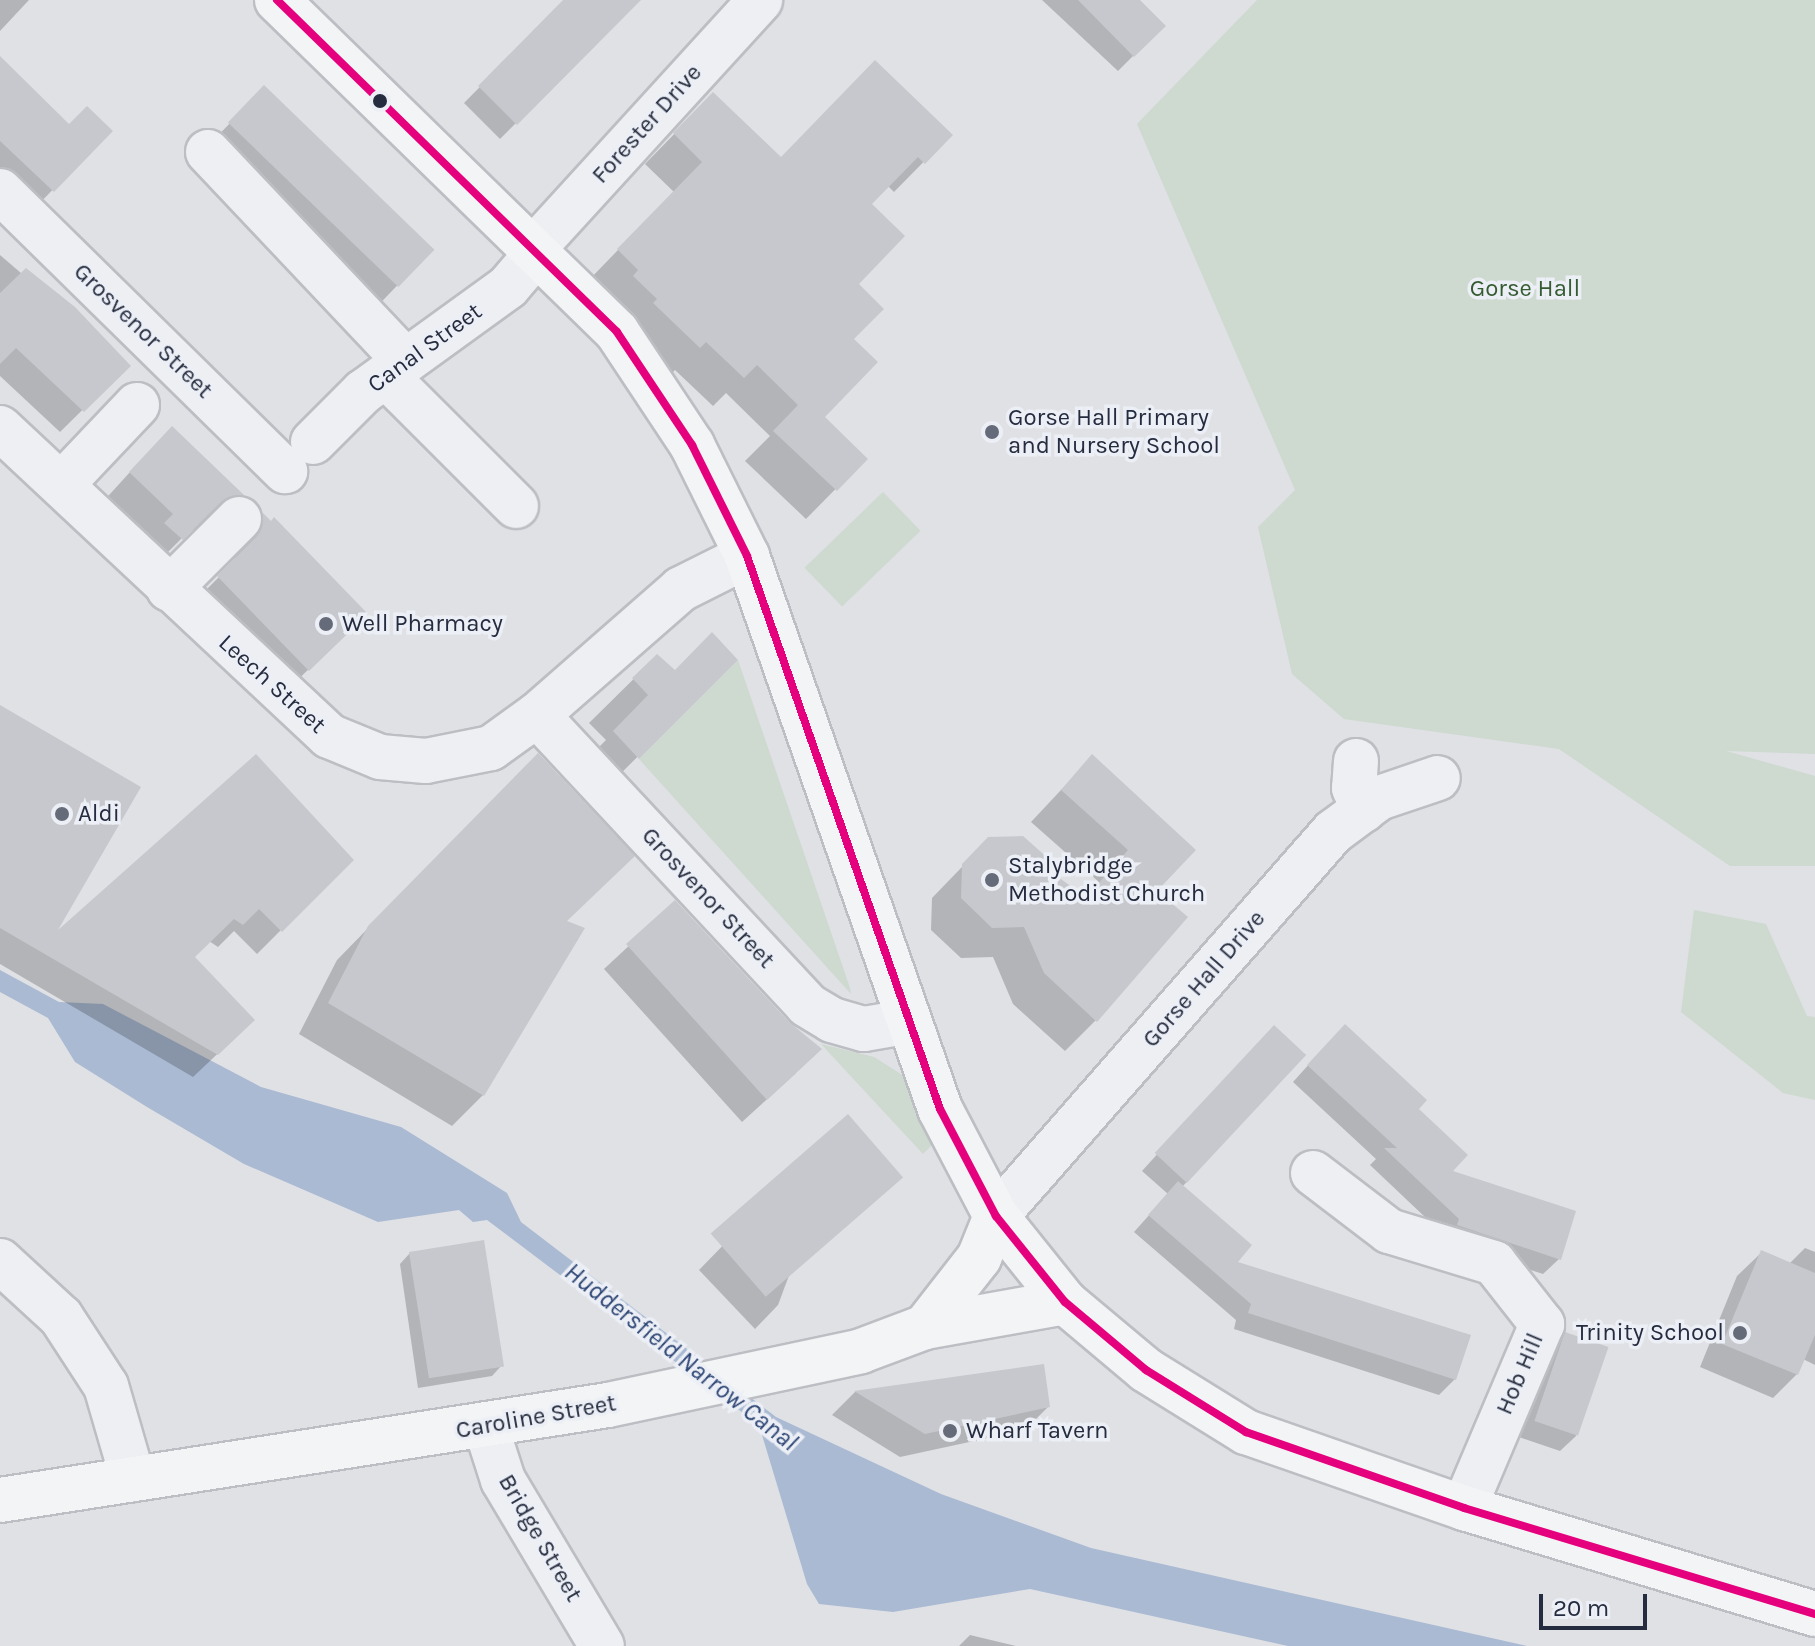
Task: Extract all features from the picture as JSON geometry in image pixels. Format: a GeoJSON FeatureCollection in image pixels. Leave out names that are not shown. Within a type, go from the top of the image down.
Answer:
{"type":"FeatureCollection","features":[{"type":"Feature","properties":{"kind":"main road"},"geometry":{"type":"LineString","coordinates":[[277,0],[617,332],[692,445],[747,556],[906,1022],[940,1109],[996,1216],[1065,1302],[1146,1370],[1246,1432],[1464,1508],[1815,1614]]}},
{"type":"Feature","properties":{"kind":"main road"},"geometry":{"type":"LineString","coordinates":[[925,1327],[979,1258],[996,1216]]}},
{"type":"Feature","properties":{"kind":"main road","name":"Caroline Street"},"geometry":{"type":"LineString","coordinates":[[0,1500],[486,1427],[774,1371],[861,1351],[925,1327],[1065,1302]]}},
{"type":"Feature","properties":{"kind":"street","name":"Forester Drive"},"geometry":{"type":"LineString","coordinates":[[535,251],[760,0]]}},
{"type":"Feature","properties":{"kind":"street"},"geometry":{"type":"LineString","coordinates":[[208,152],[516,506]]}},
{"type":"Feature","properties":{"kind":"street","name":"Grosvenor Street"},"geometry":{"type":"LineString","coordinates":[[0,191],[299,456]]}},
{"type":"Feature","properties":{"kind":"street","name":"Canal Street"},"geometry":{"type":"LineString","coordinates":[[299,456],[363,392],[508,287],[535,251]]}},
{"type":"Feature","properties":{"kind":"street"},"geometry":{"type":"LineString","coordinates":[[62,484],[137,405]]}},
{"type":"Feature","properties":{"kind":"street","name":"Leech Street"},"geometry":{"type":"LineString","coordinates":[[0,428],[329,736],[380,757],[426,761],[491,748],[537,715],[681,589],[747,556]]}},
{"type":"Feature","properties":{"kind":"street"},"geometry":{"type":"LineString","coordinates":[[169,589],[239,519]]}},
{"type":"Feature","properties":{"kind":"street","name":"Grosvenor Street"},"geometry":{"type":"LineString","coordinates":[[537,715],[807,1005],[832,1020],[864,1029],[906,1022]]}},
{"type":"Feature","properties":{"kind":"street"},"geometry":{"type":"LineString","coordinates":[[1356,761],[1354,788],[1364,810]]}},
{"type":"Feature","properties":{"kind":"street","name":"Gorse Hall Drive"},"geometry":{"type":"LineString","coordinates":[[996,1216],[1333,832],[1379,798],[1438,778]]}},
{"type":"Feature","properties":{"kind":"street","name":"Hob Hill"},"geometry":{"type":"LineString","coordinates":[[1313,1173],[1389,1231],[1494,1263],[1542,1324],[1464,1508]]}},
{"type":"Feature","properties":{"kind":"street"},"geometry":{"type":"LineString","coordinates":[[0,1261],[61,1317],[106,1386],[133,1479]]}},
{"type":"Feature","properties":{"kind":"street","name":"Bridge Street"},"geometry":{"type":"LineString","coordinates":[[486,1427],[503,1480],[602,1646]]}},
{"type":"Feature","properties":{"kind":"green space","name":"Gorse Hall"},"geometry":{"type":"Polygon","coordinates":[[[1257,0],[1815,0],[1815,754],[1726,751],[1815,776],[1815,866],[1730,866],[1559,749],[1344,719],[1292,674],[1258,527],[1295,490],[1137,124],[1257,0]]]}},
{"type":"Feature","properties":{"kind":"green space"},"geometry":{"type":"Polygon","coordinates":[[[883,492],[921,531],[842,607],[805,568],[883,492]]]}},
{"type":"Feature","properties":{"kind":"green space"},"geometry":{"type":"Polygon","coordinates":[[[738,660],[850,988],[851,994],[639,759],[738,660]]]}},
{"type":"Feature","properties":{"kind":"green space"},"geometry":{"type":"Polygon","coordinates":[[[1694,910],[1766,924],[1807,1016],[1815,1017],[1815,1100],[1783,1093],[1681,1012],[1694,910]]]}},
{"type":"Feature","properties":{"kind":"green space"},"geometry":{"type":"Polygon","coordinates":[[[821,1044],[874,1057],[904,1076],[933,1144],[923,1154],[821,1044]]]}},
{"type":"Feature","properties":{"kind":"water","name":"Huddersfield Narrow Canal"},"geometry":{"type":"Polygon","coordinates":[[[0,970],[59,1002],[103,1004],[261,1087],[401,1127],[507,1193],[521,1222],[776,1417],[941,1494],[1091,1548],[1527,1646],[1288,1646],[1030,1589],[893,1612],[819,1604],[807,1584],[759,1425],[487,1220],[473,1222],[459,1210],[378,1222],[244,1164],[147,1107],[75,1062],[48,1018],[0,992],[0,970]]]}},
{"type":"Feature","properties":{"kind":"building"},"geometry":{"type":"Polygon","coordinates":[[[563,0],[641,0],[517,125],[478,86],[563,0]]]}},
{"type":"Feature","properties":{"kind":"building"},"geometry":{"type":"Polygon","coordinates":[[[1078,0],[1140,0],[1166,26],[1134,57],[1078,0]]]}},
{"type":"Feature","properties":{"kind":"building"},"geometry":{"type":"Polygon","coordinates":[[[0,56],[69,124],[87,106],[113,131],[54,192],[0,141],[0,56]]]}},
{"type":"Feature","properties":{"kind":"building"},"geometry":{"type":"Polygon","coordinates":[[[875,60],[953,135],[925,164],[918,157],[872,204],[905,236],[859,284],[884,309],[854,339],[878,362],[825,417],[868,459],[837,491],[773,431],[798,405],[757,365],[744,378],[706,342],[700,348],[653,303],[657,299],[633,276],[638,270],[617,249],[702,162],[673,133],[713,92],[781,157],[875,60]]]}},
{"type":"Feature","properties":{"kind":"building"},"geometry":{"type":"Polygon","coordinates":[[[264,85],[434,250],[398,287],[228,122],[264,85]]]}},
{"type":"Feature","properties":{"kind":"building"},"geometry":{"type":"Polygon","coordinates":[[[26,268],[75,307],[131,366],[84,412],[16,348],[0,364],[0,293],[26,268]]]}},
{"type":"Feature","properties":{"kind":"building"},"geometry":{"type":"Polygon","coordinates":[[[172,426],[244,495],[222,501],[183,540],[164,523],[173,514],[129,472],[172,426]]]}},
{"type":"Feature","properties":{"kind":"building"},"geometry":{"type":"Polygon","coordinates":[[[263,513],[271,521],[274,517],[368,614],[309,671],[217,576],[257,536],[263,513]]]}},
{"type":"Feature","properties":{"kind":"building"},"geometry":{"type":"Polygon","coordinates":[[[712,632],[738,660],[639,759],[613,731],[648,695],[632,678],[657,654],[675,670],[712,632]]]}},
{"type":"Feature","properties":{"kind":"building"},"geometry":{"type":"Polygon","coordinates":[[[0,705],[141,787],[58,930],[256,754],[354,860],[282,932],[259,909],[243,925],[234,919],[195,957],[255,1020],[218,1055],[0,928],[0,705]]]}},
{"type":"Feature","properties":{"kind":"building"},"geometry":{"type":"Polygon","coordinates":[[[538,753],[635,856],[567,921],[585,928],[484,1096],[328,1003],[368,926],[538,753]]]}},
{"type":"Feature","properties":{"kind":"building"},"geometry":{"type":"Polygon","coordinates":[[[1092,754],[1196,850],[1157,891],[1188,917],[1097,1022],[1044,973],[1024,927],[992,928],[961,898],[962,864],[988,837],[1023,836],[1050,860],[1051,872],[1086,897],[1128,850],[1061,790],[1092,754]]]}},
{"type":"Feature","properties":{"kind":"building"},"geometry":{"type":"Polygon","coordinates":[[[675,900],[789,1022],[822,1049],[767,1100],[626,944],[675,900]]]}},
{"type":"Feature","properties":{"kind":"building"},"geometry":{"type":"Polygon","coordinates":[[[1345,1024],[1427,1100],[1419,1109],[1468,1155],[1453,1171],[1576,1211],[1561,1260],[1457,1225],[1459,1219],[1384,1148],[1397,1148],[1307,1065],[1345,1024]]]}},
{"type":"Feature","properties":{"kind":"building"},"geometry":{"type":"Polygon","coordinates":[[[1274,1025],[1306,1055],[1187,1183],[1155,1153],[1274,1025]]]}},
{"type":"Feature","properties":{"kind":"building"},"geometry":{"type":"Polygon","coordinates":[[[848,1114],[903,1177],[766,1297],[711,1233],[848,1114]]]}},
{"type":"Feature","properties":{"kind":"building"},"geometry":{"type":"Polygon","coordinates":[[[1178,1181],[1252,1245],[1238,1262],[1471,1335],[1456,1380],[1248,1313],[1251,1304],[1148,1215],[1178,1181]]]}},
{"type":"Feature","properties":{"kind":"building"},"geometry":{"type":"Polygon","coordinates":[[[484,1240],[504,1366],[429,1378],[409,1252],[484,1240]]]}},
{"type":"Feature","properties":{"kind":"building"},"geometry":{"type":"Polygon","coordinates":[[[1761,1250],[1815,1273],[1815,1335],[1798,1375],[1722,1344],[1761,1250]]]}},
{"type":"Feature","properties":{"kind":"building"},"geometry":{"type":"Polygon","coordinates":[[[1565,1332],[1608,1347],[1578,1436],[1534,1421],[1565,1332]]]}},
{"type":"Feature","properties":{"kind":"building"},"geometry":{"type":"Polygon","coordinates":[[[1044,1364],[1050,1407],[925,1434],[854,1391],[1044,1364]]]}},
{"type":"Feature","properties":{"kind":"transit line"},"geometry":{"type":"LineString","coordinates":[[277,0],[617,332],[692,445],[747,556],[940,1109],[996,1216],[1065,1302],[1146,1370],[1246,1432],[1464,1508],[1815,1614]]}},
{"type":"Feature","properties":{"kind":"place","name":"Gorse Hall Primary and Nursery School"},"geometry":{"type":"Point","coordinates":[992,432]}},
{"type":"Feature","properties":{"kind":"place","name":"Well Pharmacy"},"geometry":{"type":"Point","coordinates":[326,624]}},
{"type":"Feature","properties":{"kind":"place","name":"Aldi"},"geometry":{"type":"Point","coordinates":[62,814]}},
{"type":"Feature","properties":{"kind":"place","name":"Stalybridge Methodist Church"},"geometry":{"type":"Point","coordinates":[992,880]}},
{"type":"Feature","properties":{"kind":"place","name":"Trinity School"},"geometry":{"type":"Point","coordinates":[1740,1333]}},
{"type":"Feature","properties":{"kind":"place","name":"Wharf Tavern"},"geometry":{"type":"Point","coordinates":[950,1431]}}]}
